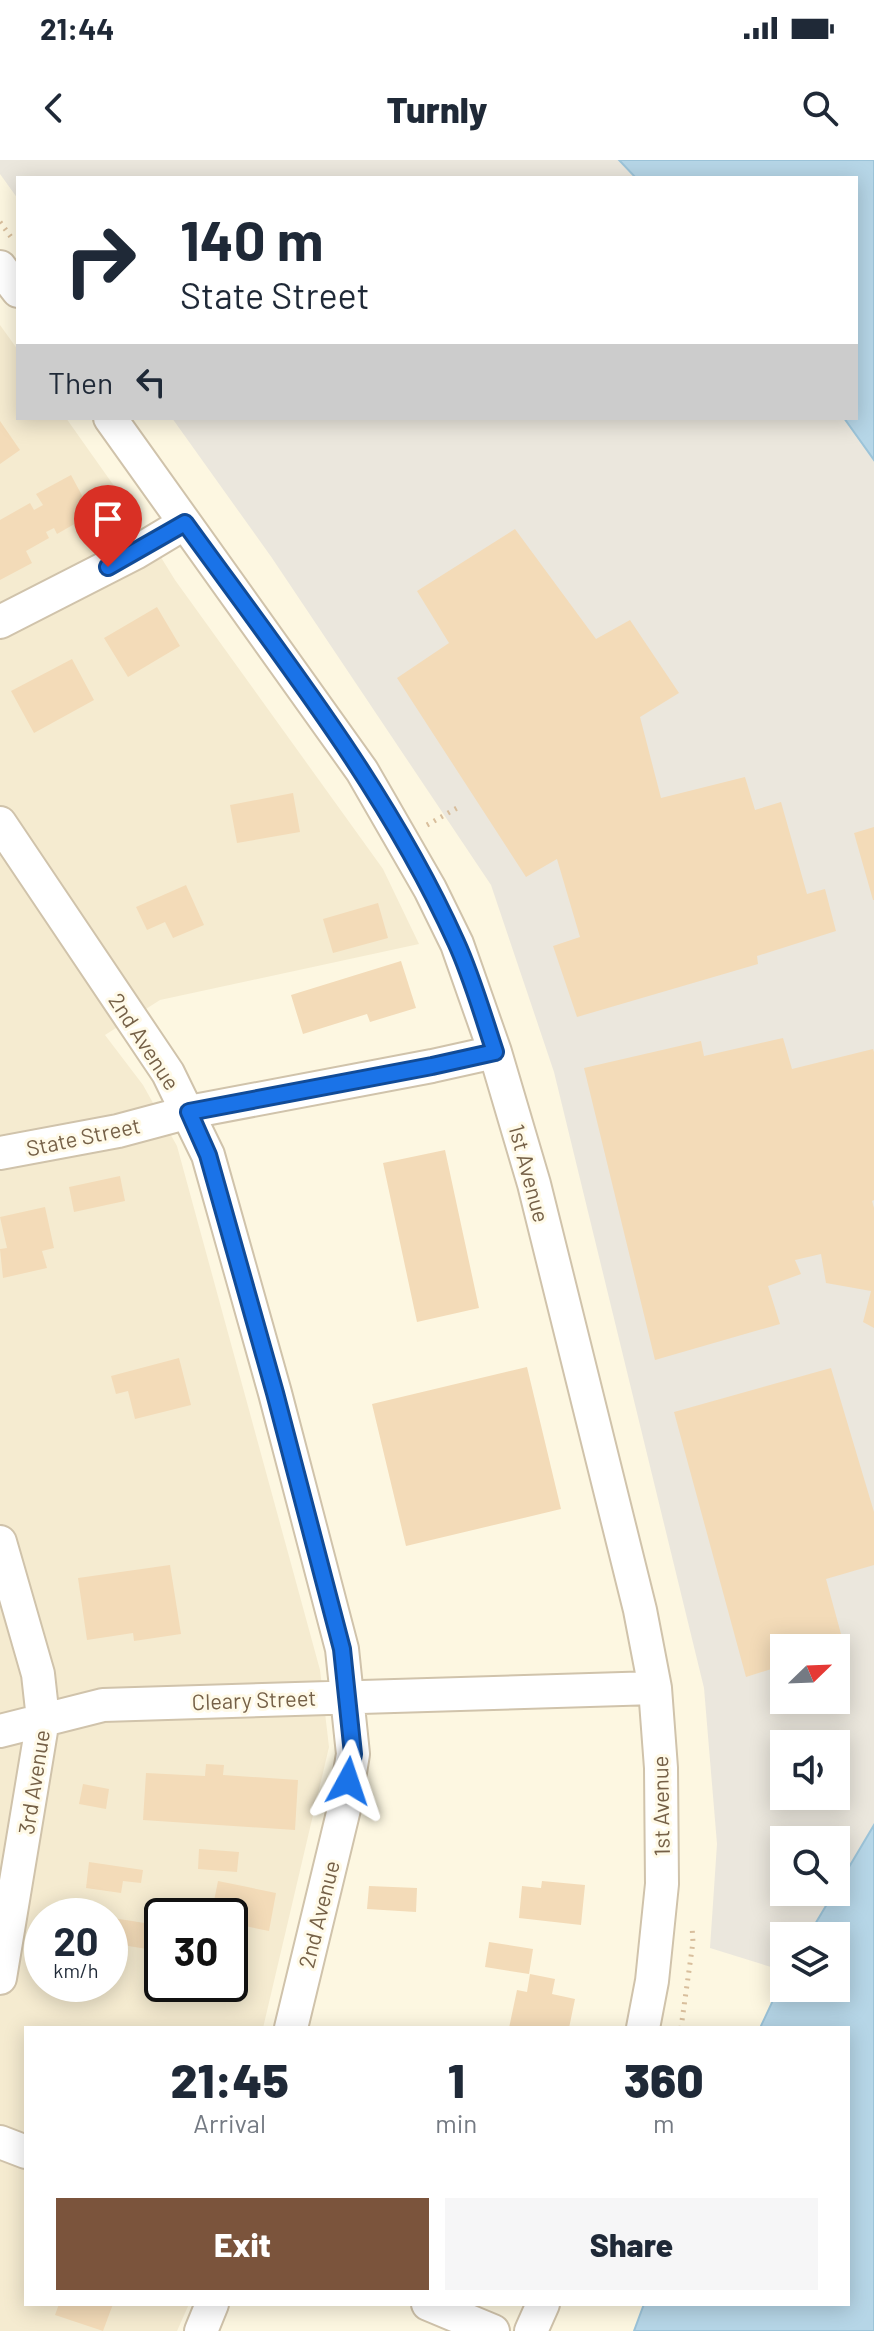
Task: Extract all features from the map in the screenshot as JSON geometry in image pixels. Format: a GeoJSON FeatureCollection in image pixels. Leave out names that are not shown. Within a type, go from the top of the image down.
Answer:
{"type":"FeatureCollection","features":[{"type":"Feature","properties":{"kind":"street"},"geometry":{"type":"LineString","coordinates":[[0,267],[16,288]]}},
{"type":"Feature","properties":{"kind":"street","name":"1st Avenue"},"geometry":{"type":"LineString","coordinates":[[111,420],[362,771],[430,889],[457,944],[495,1052],[534,1184],[640,1610],[655,1688],[661,1768],[662,1884],[652,1981],[643,2026]]}},
{"type":"Feature","properties":{"kind":"street"},"geometry":{"type":"LineString","coordinates":[[0,622],[135,553],[185,523]]}},
{"type":"Feature","properties":{"kind":"street","name":"2nd Avenue"},"geometry":{"type":"LineString","coordinates":[[0,823],[168,1073],[208,1155],[342,1649],[353,1754],[344,1809],[291,2026]]}},
{"type":"Feature","properties":{"kind":"street","name":"State Street"},"geometry":{"type":"LineString","coordinates":[[0,1153],[495,1052]]}},
{"type":"Feature","properties":{"kind":"street","name":"3rd Avenue"},"geometry":{"type":"LineString","coordinates":[[0,1542],[38,1674],[43,1719],[0,1978]]}},
{"type":"Feature","properties":{"kind":"street","name":"Cleary Street"},"geometry":{"type":"LineString","coordinates":[[0,1731],[103,1705],[655,1688]]}},
{"type":"Feature","properties":{"kind":"street"},"geometry":{"type":"LineString","coordinates":[[0,2142],[24,2151]]}},
{"type":"Feature","properties":{"kind":"street"},"geometry":{"type":"LineString","coordinates":[[201,2331],[211,2306]]}},
{"type":"Feature","properties":{"kind":"street"},"geometry":{"type":"LineString","coordinates":[[433,2306],[493,2331]]}},
{"type":"Feature","properties":{"kind":"street"},"geometry":{"type":"LineString","coordinates":[[531,2331],[542,2306]]}},
{"type":"Feature","properties":{"kind":"path"},"geometry":{"type":"LineString","coordinates":[[427,826],[457,808]]}},
{"type":"Feature","properties":{"kind":"shaded area"},"geometry":{"type":"Polygon","coordinates":[[[0,160],[619,160],[634,176],[16,176],[16,196],[0,174],[0,160]]]}},
{"type":"Feature","properties":{"kind":"shaded area"},"geometry":{"type":"Polygon","coordinates":[[[0,325],[16,347],[16,420],[67,420],[136,517],[175,580],[383,869],[419,944],[160,1000],[105,1035],[143,1085],[177,1146],[320,1670],[329,1747],[263,2026],[24,2026],[24,2306],[188,2306],[177,2331],[0,2331],[0,325]]]}},
{"type":"Feature","properties":{"kind":"shaded area"},"geometry":{"type":"Polygon","coordinates":[[[173,420],[845,420],[874,460],[874,1825],[850,1865],[850,1826],[770,1826],[770,1906],[826,1906],[816,1922],[770,1922],[770,1967],[710,1948],[717,1844],[704,1688],[554,1072],[491,885],[272,558],[173,420]]]}},
{"type":"Feature","properties":{"kind":"water"},"geometry":{"type":"Polygon","coordinates":[[[619,160],[874,160],[874,460],[845,420],[858,420],[858,176],[634,176],[619,160]]]}},
{"type":"Feature","properties":{"kind":"water"},"geometry":{"type":"Polygon","coordinates":[[[874,1825],[874,2331],[634,2331],[643,2306],[850,2306],[850,2026],[761,2026],[772,2002],[850,2002],[850,1922],[816,1922],[826,1906],[850,1906],[850,1865],[874,1825]]]}},
{"type":"Feature","properties":{"kind":"building"},"geometry":{"type":"Polygon","coordinates":[[[0,421],[20,450],[0,464],[0,421]]]}},
{"type":"Feature","properties":{"kind":"building"},"geometry":{"type":"Polygon","coordinates":[[[71,475],[92,514],[57,534],[54,528],[46,532],[49,538],[26,551],[32,563],[0,580],[0,520],[30,503],[34,510],[43,505],[36,494],[71,475]]]}},
{"type":"Feature","properties":{"kind":"building"},"geometry":{"type":"Polygon","coordinates":[[[515,529],[596,639],[630,620],[679,693],[640,717],[661,798],[745,777],[755,810],[781,802],[807,894],[825,889],[836,931],[757,956],[758,964],[577,1017],[553,946],[580,937],[557,859],[526,877],[397,678],[449,643],[417,591],[515,529]]]}},
{"type":"Feature","properties":{"kind":"building"},"geometry":{"type":"Polygon","coordinates":[[[157,607],[180,646],[128,677],[104,638],[157,607]]]}},
{"type":"Feature","properties":{"kind":"building"},"geometry":{"type":"Polygon","coordinates":[[[72,659],[94,700],[34,733],[11,691],[72,659]]]}},
{"type":"Feature","properties":{"kind":"building"},"geometry":{"type":"Polygon","coordinates":[[[293,793],[300,832],[237,843],[230,805],[293,793]]]}},
{"type":"Feature","properties":{"kind":"building"},"geometry":{"type":"Polygon","coordinates":[[[874,827],[874,900],[873,900],[854,833],[874,827]]]}},
{"type":"Feature","properties":{"kind":"building"},"geometry":{"type":"Polygon","coordinates":[[[186,885],[204,925],[173,938],[165,922],[147,930],[136,907],[186,885]]]}},
{"type":"Feature","properties":{"kind":"building"},"geometry":{"type":"Polygon","coordinates":[[[378,903],[388,938],[333,953],[323,919],[378,903]]]}},
{"type":"Feature","properties":{"kind":"building"},"geometry":{"type":"Polygon","coordinates":[[[401,961],[416,1008],[370,1022],[367,1014],[303,1034],[291,995],[401,961]]]}},
{"type":"Feature","properties":{"kind":"building"},"geometry":{"type":"Polygon","coordinates":[[[783,1038],[792,1069],[873,1049],[874,1052],[874,1328],[863,1322],[871,1291],[826,1283],[821,1254],[795,1260],[801,1274],[768,1286],[780,1324],[655,1360],[584,1068],[701,1041],[704,1056],[783,1038]]]}},
{"type":"Feature","properties":{"kind":"building"},"geometry":{"type":"Polygon","coordinates":[[[445,1150],[479,1308],[417,1322],[383,1163],[445,1150]]]}},
{"type":"Feature","properties":{"kind":"building"},"geometry":{"type":"Polygon","coordinates":[[[120,1176],[125,1201],[74,1212],[69,1187],[120,1176]]]}},
{"type":"Feature","properties":{"kind":"building"},"geometry":{"type":"Polygon","coordinates":[[[45,1207],[54,1248],[42,1251],[47,1268],[3,1278],[0,1249],[7,1248],[0,1217],[45,1207]]]}},
{"type":"Feature","properties":{"kind":"building"},"geometry":{"type":"Polygon","coordinates":[[[179,1358],[191,1405],[135,1419],[128,1391],[116,1394],[111,1376],[179,1358]]]}},
{"type":"Feature","properties":{"kind":"building"},"geometry":{"type":"Polygon","coordinates":[[[527,1367],[561,1509],[406,1546],[372,1404],[527,1367]]]}},
{"type":"Feature","properties":{"kind":"building"},"geometry":{"type":"Polygon","coordinates":[[[831,1368],[874,1512],[874,1565],[826,1579],[841,1634],[770,1634],[770,1669],[746,1677],[674,1412],[831,1368]]]}},
{"type":"Feature","properties":{"kind":"building"},"geometry":{"type":"Polygon","coordinates":[[[170,1565],[181,1634],[134,1641],[133,1633],[87,1640],[78,1578],[170,1565]]]}},
{"type":"Feature","properties":{"kind":"building"},"geometry":{"type":"Polygon","coordinates":[[[206,1764],[224,1765],[223,1775],[298,1780],[295,1830],[143,1820],[146,1773],[205,1776],[206,1764]]]}},
{"type":"Feature","properties":{"kind":"building"},"geometry":{"type":"Polygon","coordinates":[[[83,1784],[109,1789],[106,1809],[79,1804],[83,1784]]]}},
{"type":"Feature","properties":{"kind":"building"},"geometry":{"type":"Polygon","coordinates":[[[199,1849],[239,1852],[237,1872],[198,1869],[199,1849]]]}},
{"type":"Feature","properties":{"kind":"building"},"geometry":{"type":"Polygon","coordinates":[[[89,1862],[143,1870],[141,1883],[123,1881],[121,1893],[86,1888],[89,1862]]]}},
{"type":"Feature","properties":{"kind":"building"},"geometry":{"type":"Polygon","coordinates":[[[218,1881],[276,1893],[269,1931],[248,1927],[248,1898],[215,1898],[218,1881]]]}},
{"type":"Feature","properties":{"kind":"building"},"geometry":{"type":"Polygon","coordinates":[[[542,1881],[585,1885],[581,1925],[519,1918],[522,1886],[541,1888],[542,1881]]]}},
{"type":"Feature","properties":{"kind":"building"},"geometry":{"type":"Polygon","coordinates":[[[369,1886],[417,1888],[416,1912],[367,1909],[369,1886]]]}},
{"type":"Feature","properties":{"kind":"building"},"geometry":{"type":"Polygon","coordinates":[[[128,1920],[144,1923],[144,1949],[128,1946],[128,1920]]]}},
{"type":"Feature","properties":{"kind":"building"},"geometry":{"type":"Polygon","coordinates":[[[489,1942],[533,1949],[529,1974],[485,1967],[489,1942]]]}},
{"type":"Feature","properties":{"kind":"building"},"geometry":{"type":"Polygon","coordinates":[[[530,1974],[555,1979],[552,1994],[575,1999],[569,2026],[509,2026],[517,1990],[527,1992],[530,1974]]]}},
{"type":"Feature","properties":{"kind":"building"},"geometry":{"type":"Polygon","coordinates":[[[58,2306],[112,2306],[103,2331],[55,2315],[58,2306]]]}},
{"type":"Feature","properties":{"kind":"route"},"geometry":{"type":"LineString","coordinates":[[108,567],[185,523],[362,771],[430,889],[457,944],[495,1052],[189,1112],[208,1155],[342,1649],[353,1754],[348,1781]]}}]}
